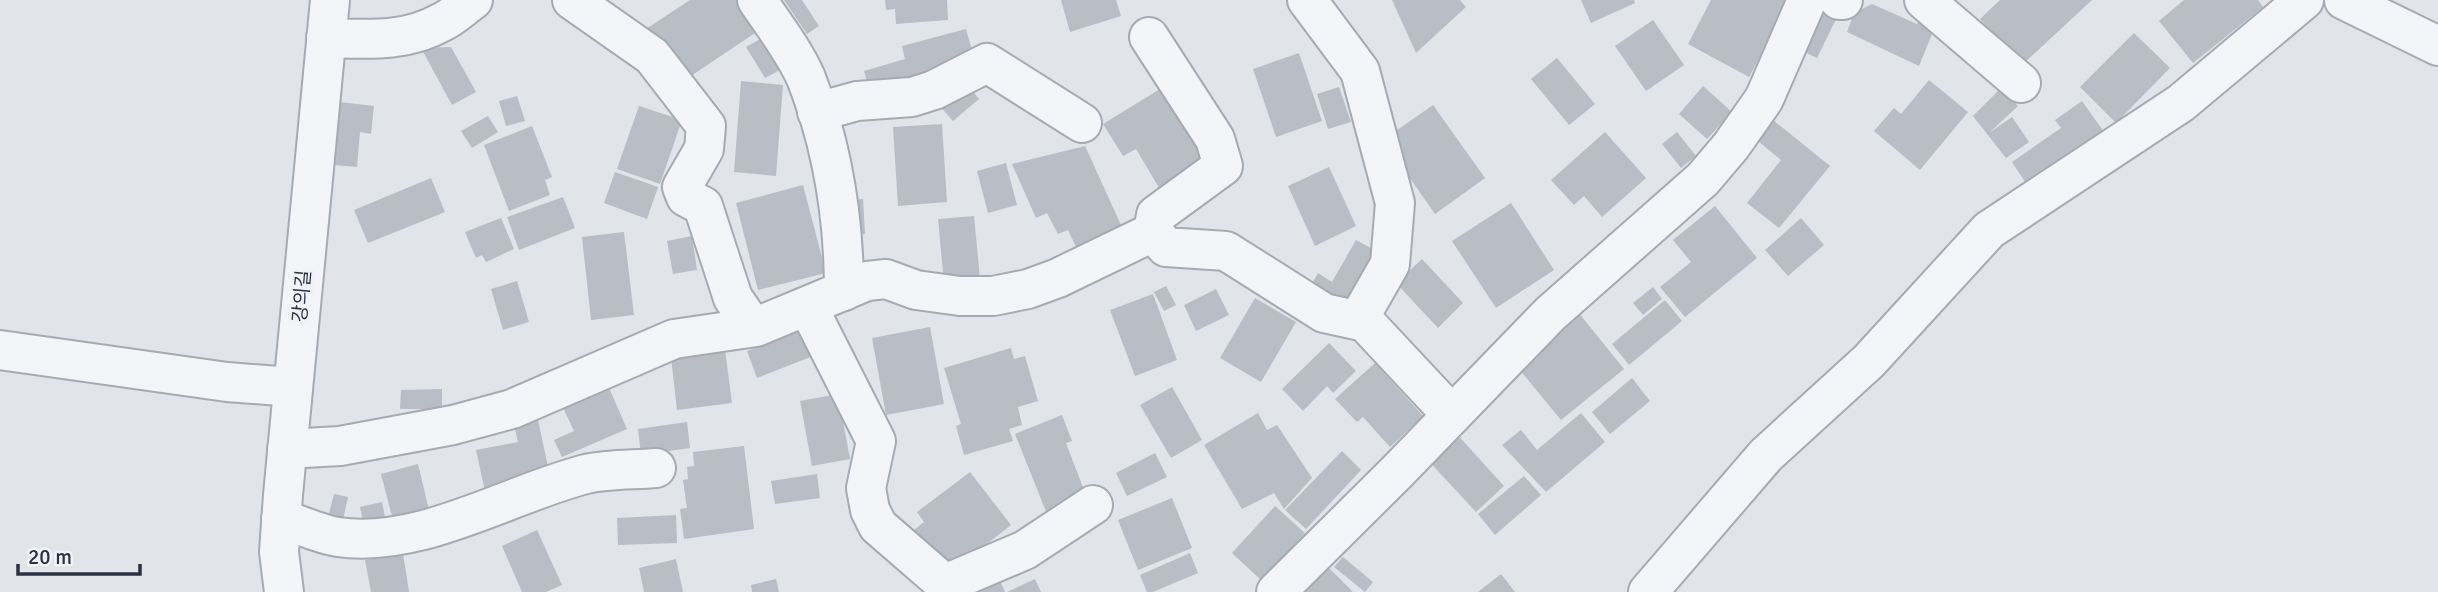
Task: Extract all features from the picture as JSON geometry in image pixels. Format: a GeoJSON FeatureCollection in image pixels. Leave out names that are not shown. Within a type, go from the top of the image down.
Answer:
{"type":"FeatureCollection","features":[{"type":"Feature","properties":{"kind":"street","name":"강의길"},"geometry":{"type":"LineString","coordinates":[[284,592],[279,552],[281,519],[330,0]]}},
{"type":"Feature","properties":{"kind":"street"},"geometry":{"type":"LineString","coordinates":[[326,38],[384,39],[411,36],[443,22],[473,0]]}},
{"type":"Feature","properties":{"kind":"street"},"geometry":{"type":"LineString","coordinates":[[572,0],[652,56],[706,126],[704,149],[682,187],[686,197],[703,206],[733,298],[753,327]]}},
{"type":"Feature","properties":{"kind":"street"},"geometry":{"type":"LineString","coordinates":[[757,0],[805,76],[817,112],[838,199],[844,244],[844,291]]}},
{"type":"Feature","properties":{"kind":"street"},"geometry":{"type":"LineString","coordinates":[[1276,592],[1550,314],[1703,179],[1731,146],[1764,99],[1807,0]]}},
{"type":"Feature","properties":{"kind":"street"},"geometry":{"type":"LineString","coordinates":[[1924,0],[2021,83]]}},
{"type":"Feature","properties":{"kind":"street"},"geometry":{"type":"LineString","coordinates":[[1647,592],[1766,454],[1869,361],[1989,230],[2181,103],[2304,0]]}},
{"type":"Feature","properties":{"kind":"street"},"geometry":{"type":"LineString","coordinates":[[2344,0],[2438,46]]}},
{"type":"Feature","properties":{"kind":"street"},"geometry":{"type":"LineString","coordinates":[[1314,4],[1360,71],[1395,203],[1390,264],[1358,320]]}},
{"type":"Feature","properties":{"kind":"street"},"geometry":{"type":"LineString","coordinates":[[1149,37],[1215,139],[1223,166],[1156,215],[1153,232]]}},
{"type":"Feature","properties":{"kind":"street"},"geometry":{"type":"LineString","coordinates":[[817,112],[857,101],[912,97],[934,90],[986,63],[1082,122]]}},
{"type":"Feature","properties":{"kind":"street"},"geometry":{"type":"LineString","coordinates":[[287,449],[341,446],[453,425],[512,409],[674,339],[753,327],[867,281],[886,279],[916,290],[960,296],[993,296],[1028,289],[1058,278],[1153,232]]}},
{"type":"Feature","properties":{"kind":"street"},"geometry":{"type":"LineString","coordinates":[[1153,232],[1166,247],[1226,251],[1324,313],[1365,322],[1452,415]]}},
{"type":"Feature","properties":{"kind":"street"},"geometry":{"type":"LineString","coordinates":[[808,307],[876,441],[866,488],[874,518],[878,526],[945,584],[1025,550],[1093,505]]}},
{"type":"Feature","properties":{"kind":"street"},"geometry":{"type":"LineString","coordinates":[[0,350],[227,382],[293,387]]}},
{"type":"Feature","properties":{"kind":"street"},"geometry":{"type":"LineString","coordinates":[[281,519],[337,537],[389,537],[468,517],[546,487],[589,474],[656,468]]}},
{"type":"Feature","properties":{"kind":"building"},"geometry":{"type":"Polygon","coordinates":[[[690,0],[742,0],[761,29],[679,84],[643,31],[690,0]]]}},
{"type":"Feature","properties":{"kind":"building"},"geometry":{"type":"Polygon","coordinates":[[[784,0],[802,0],[819,26],[807,34],[784,0]]]}},
{"type":"Feature","properties":{"kind":"building"},"geometry":{"type":"Polygon","coordinates":[[[885,0],[947,0],[948,20],[896,24],[895,9],[886,10],[885,0]]]}},
{"type":"Feature","properties":{"kind":"building"},"geometry":{"type":"Polygon","coordinates":[[[1061,0],[1116,0],[1121,16],[1070,32],[1061,0]]]}},
{"type":"Feature","properties":{"kind":"building"},"geometry":{"type":"Polygon","coordinates":[[[1392,0],[1460,0],[1466,7],[1416,53],[1392,0]]]}},
{"type":"Feature","properties":{"kind":"building"},"geometry":{"type":"Polygon","coordinates":[[[1581,0],[1634,0],[1635,3],[1591,23],[1581,0]]]}},
{"type":"Feature","properties":{"kind":"building"},"geometry":{"type":"Polygon","coordinates":[[[1711,0],[1791,0],[1749,77],[1688,44],[1711,0]]]}},
{"type":"Feature","properties":{"kind":"building"},"geometry":{"type":"Polygon","coordinates":[[[2000,0],[2092,0],[2022,65],[1980,19],[2000,0]]]}},
{"type":"Feature","properties":{"kind":"building"},"geometry":{"type":"Polygon","coordinates":[[[2184,0],[2258,0],[2263,7],[2193,63],[2159,21],[2184,0]]]}},
{"type":"Feature","properties":{"kind":"building"},"geometry":{"type":"Polygon","coordinates":[[[1872,4],[1917,24],[1920,19],[1934,29],[1919,66],[1847,32],[1854,13],[1872,4]]]}},
{"type":"Feature","properties":{"kind":"building"},"geometry":{"type":"Polygon","coordinates":[[[1818,6],[1838,15],[1817,58],[1798,49],[1818,6]]]}},
{"type":"Feature","properties":{"kind":"building"},"geometry":{"type":"Polygon","coordinates":[[[1653,20],[1684,65],[1646,91],[1615,46],[1653,20]]]}},
{"type":"Feature","properties":{"kind":"building"},"geometry":{"type":"Polygon","coordinates":[[[966,29],[973,54],[964,68],[871,95],[864,71],[905,59],[902,46],[966,29]]]}},
{"type":"Feature","properties":{"kind":"building"},"geometry":{"type":"Polygon","coordinates":[[[2134,33],[2170,68],[2116,123],[2080,87],[2134,33]]]}},
{"type":"Feature","properties":{"kind":"building"},"geometry":{"type":"Polygon","coordinates":[[[762,38],[780,70],[765,78],[746,47],[762,38]]]}},
{"type":"Feature","properties":{"kind":"building"},"geometry":{"type":"Polygon","coordinates":[[[451,47],[476,92],[452,105],[421,48],[451,47]]]}},
{"type":"Feature","properties":{"kind":"building"},"geometry":{"type":"Polygon","coordinates":[[[1299,53],[1322,121],[1276,137],[1253,69],[1299,53]]]}},
{"type":"Feature","properties":{"kind":"building"},"geometry":{"type":"Polygon","coordinates":[[[1557,58],[1595,104],[1569,125],[1531,79],[1557,58]]]}},
{"type":"Feature","properties":{"kind":"building"},"geometry":{"type":"Polygon","coordinates":[[[964,80],[979,99],[953,121],[936,102],[964,80]]]}},
{"type":"Feature","properties":{"kind":"building"},"geometry":{"type":"Polygon","coordinates":[[[1929,80],[1968,112],[1920,170],[1874,131],[1894,108],[1901,114],[1929,80]]]}},
{"type":"Feature","properties":{"kind":"building"},"geometry":{"type":"Polygon","coordinates":[[[741,81],[783,85],[776,176],[734,172],[741,81]]]}},
{"type":"Feature","properties":{"kind":"building"},"geometry":{"type":"Polygon","coordinates":[[[1165,86],[1211,160],[1161,191],[1136,149],[1123,156],[1103,124],[1165,86]]]}},
{"type":"Feature","properties":{"kind":"building"},"geometry":{"type":"Polygon","coordinates":[[[1703,86],[1732,112],[1707,139],[1679,114],[1703,86]]]}},
{"type":"Feature","properties":{"kind":"building"},"geometry":{"type":"Polygon","coordinates":[[[1339,87],[1351,122],[1328,129],[1317,94],[1339,87]]]}},
{"type":"Feature","properties":{"kind":"building"},"geometry":{"type":"Polygon","coordinates":[[[2001,88],[2018,106],[1989,133],[2012,117],[2029,142],[2006,158],[1973,116],[2001,88]]]}},
{"type":"Feature","properties":{"kind":"building"},"geometry":{"type":"Polygon","coordinates":[[[517,96],[525,121],[506,126],[499,101],[517,96]]]}},
{"type":"Feature","properties":{"kind":"building"},"geometry":{"type":"Polygon","coordinates":[[[2082,101],[2104,132],[2027,185],[2012,162],[2061,128],[2055,120],[2082,101]]]}},
{"type":"Feature","properties":{"kind":"building"},"geometry":{"type":"Polygon","coordinates":[[[340,102],[374,106],[371,134],[360,132],[357,167],[334,165],[340,102]]]}},
{"type":"Feature","properties":{"kind":"building"},"geometry":{"type":"Polygon","coordinates":[[[1433,105],[1485,178],[1435,214],[1383,140],[1433,105]]]}},
{"type":"Feature","properties":{"kind":"building"},"geometry":{"type":"Polygon","coordinates":[[[639,106],[682,120],[660,184],[617,169],[639,106]]]}},
{"type":"Feature","properties":{"kind":"building"},"geometry":{"type":"Polygon","coordinates":[[[488,116],[498,132],[472,148],[461,131],[488,116]]]}},
{"type":"Feature","properties":{"kind":"building"},"geometry":{"type":"Polygon","coordinates":[[[1768,116],[1830,166],[1779,228],[1747,203],[1781,160],[1752,136],[1768,116]]]}},
{"type":"Feature","properties":{"kind":"building"},"geometry":{"type":"Polygon","coordinates":[[[942,124],[947,202],[898,206],[893,127],[942,124]]]}},
{"type":"Feature","properties":{"kind":"building"},"geometry":{"type":"Polygon","coordinates":[[[532,126],[552,177],[545,180],[550,195],[509,211],[484,145],[532,126]]]}},
{"type":"Feature","properties":{"kind":"building"},"geometry":{"type":"Polygon","coordinates":[[[1605,132],[1646,178],[1602,217],[1584,196],[1574,205],[1551,180],[1605,132]]]}},
{"type":"Feature","properties":{"kind":"building"},"geometry":{"type":"Polygon","coordinates":[[[1677,132],[1696,156],[1681,168],[1662,144],[1677,132]]]}},
{"type":"Feature","properties":{"kind":"building"},"geometry":{"type":"Polygon","coordinates":[[[1085,146],[1121,225],[1076,247],[1068,230],[1058,234],[1047,213],[1036,218],[1012,164],[1085,146]]]}},
{"type":"Feature","properties":{"kind":"building"},"geometry":{"type":"Polygon","coordinates":[[[1006,163],[1017,205],[988,213],[977,171],[1006,163]]]}},
{"type":"Feature","properties":{"kind":"building"},"geometry":{"type":"Polygon","coordinates":[[[1329,167],[1356,226],[1315,246],[1288,186],[1329,167]]]}},
{"type":"Feature","properties":{"kind":"building"},"geometry":{"type":"Polygon","coordinates":[[[615,172],[658,187],[647,219],[604,203],[615,172]]]}},
{"type":"Feature","properties":{"kind":"building"},"geometry":{"type":"Polygon","coordinates":[[[431,178],[445,212],[368,243],[354,210],[431,178]]]}},
{"type":"Feature","properties":{"kind":"building"},"geometry":{"type":"Polygon","coordinates":[[[803,185],[826,273],[758,290],[736,203],[803,185]]]}},
{"type":"Feature","properties":{"kind":"building"},"geometry":{"type":"Polygon","coordinates":[[[563,197],[575,228],[519,250],[507,217],[563,197]]]}},
{"type":"Feature","properties":{"kind":"building"},"geometry":{"type":"Polygon","coordinates":[[[863,199],[865,234],[849,235],[848,200],[863,199]]]}},
{"type":"Feature","properties":{"kind":"building"},"geometry":{"type":"Polygon","coordinates":[[[1511,203],[1554,270],[1496,308],[1452,241],[1511,203]]]}},
{"type":"Feature","properties":{"kind":"building"},"geometry":{"type":"Polygon","coordinates":[[[1715,206],[1757,258],[1685,317],[1660,287],[1691,262],[1673,240],[1715,206]]]}},
{"type":"Feature","properties":{"kind":"building"},"geometry":{"type":"Polygon","coordinates":[[[974,216],[980,279],[944,283],[938,219],[974,216]]]}},
{"type":"Feature","properties":{"kind":"building"},"geometry":{"type":"Polygon","coordinates":[[[501,218],[514,249],[486,262],[482,255],[476,258],[465,232],[501,218]]]}},
{"type":"Feature","properties":{"kind":"building"},"geometry":{"type":"Polygon","coordinates":[[[1801,218],[1824,245],[1788,276],[1765,250],[1801,218]]]}},
{"type":"Feature","properties":{"kind":"building"},"geometry":{"type":"Polygon","coordinates":[[[624,232],[634,315],[591,320],[582,237],[624,232]]]}},
{"type":"Feature","properties":{"kind":"building"},"geometry":{"type":"Polygon","coordinates":[[[692,236],[697,270],[673,274],[667,241],[692,236]]]}},
{"type":"Feature","properties":{"kind":"building"},"geometry":{"type":"Polygon","coordinates":[[[1356,240],[1384,255],[1353,310],[1308,291],[1318,273],[1332,282],[1356,240]]]}},
{"type":"Feature","properties":{"kind":"building"},"geometry":{"type":"Polygon","coordinates":[[[1422,259],[1463,303],[1438,328],[1396,283],[1422,259]]]}},
{"type":"Feature","properties":{"kind":"building"},"geometry":{"type":"Polygon","coordinates":[[[517,281],[529,322],[503,330],[491,289],[517,281]]]}},
{"type":"Feature","properties":{"kind":"building"},"geometry":{"type":"Polygon","coordinates":[[[1166,286],[1176,305],[1164,311],[1154,292],[1166,286]]]}},
{"type":"Feature","properties":{"kind":"building"},"geometry":{"type":"Polygon","coordinates":[[[1653,287],[1662,299],[1643,315],[1633,303],[1653,287]]]}},
{"type":"Feature","properties":{"kind":"building"},"geometry":{"type":"Polygon","coordinates":[[[1216,289],[1229,315],[1196,331],[1184,305],[1216,289]]]}},
{"type":"Feature","properties":{"kind":"building"},"geometry":{"type":"Polygon","coordinates":[[[1153,294],[1177,360],[1135,376],[1110,310],[1153,294]]]}},
{"type":"Feature","properties":{"kind":"building"},"geometry":{"type":"Polygon","coordinates":[[[1255,298],[1296,322],[1261,382],[1220,358],[1255,298]]]}},
{"type":"Feature","properties":{"kind":"building"},"geometry":{"type":"Polygon","coordinates":[[[1665,300],[1682,321],[1629,365],[1612,344],[1665,300]]]}},
{"type":"Feature","properties":{"kind":"building"},"geometry":{"type":"Polygon","coordinates":[[[1578,312],[1624,369],[1561,420],[1515,364],[1578,312]]]}},
{"type":"Feature","properties":{"kind":"building"},"geometry":{"type":"Polygon","coordinates":[[[930,327],[944,404],[886,415],[872,338],[930,327]]]}},
{"type":"Feature","properties":{"kind":"building"},"geometry":{"type":"Polygon","coordinates":[[[803,330],[813,356],[757,378],[747,351],[803,330]]]}},
{"type":"Feature","properties":{"kind":"building"},"geometry":{"type":"Polygon","coordinates":[[[1329,343],[1356,371],[1333,393],[1327,386],[1303,411],[1282,389],[1329,343]]]}},
{"type":"Feature","properties":{"kind":"building"},"geometry":{"type":"Polygon","coordinates":[[[1011,348],[1014,359],[1025,356],[1038,401],[1018,407],[1022,425],[1009,429],[1013,441],[964,455],[956,426],[961,424],[944,368],[1011,348]]]}},
{"type":"Feature","properties":{"kind":"building"},"geometry":{"type":"Polygon","coordinates":[[[725,350],[732,403],[677,410],[671,357],[725,350]]]}},
{"type":"Feature","properties":{"kind":"building"},"geometry":{"type":"Polygon","coordinates":[[[1375,363],[1423,416],[1390,447],[1363,417],[1357,422],[1335,399],[1375,363]]]}},
{"type":"Feature","properties":{"kind":"building"},"geometry":{"type":"Polygon","coordinates":[[[1632,378],[1650,401],[1610,434],[1592,412],[1632,378]]]}},
{"type":"Feature","properties":{"kind":"building"},"geometry":{"type":"Polygon","coordinates":[[[606,381],[627,429],[562,457],[554,440],[574,431],[560,401],[606,381]]]}},
{"type":"Feature","properties":{"kind":"building"},"geometry":{"type":"Polygon","coordinates":[[[1172,387],[1202,440],[1171,458],[1140,405],[1172,387]]]}},
{"type":"Feature","properties":{"kind":"building"},"geometry":{"type":"Polygon","coordinates":[[[442,389],[442,409],[400,409],[401,390],[442,389]]]}},
{"type":"Feature","properties":{"kind":"building"},"geometry":{"type":"Polygon","coordinates":[[[838,394],[850,459],[812,466],[800,401],[838,394]]]}},
{"type":"Feature","properties":{"kind":"building"},"geometry":{"type":"Polygon","coordinates":[[[1258,413],[1267,430],[1277,425],[1312,478],[1284,509],[1274,493],[1242,509],[1204,445],[1258,413]]]}},
{"type":"Feature","properties":{"kind":"building"},"geometry":{"type":"Polygon","coordinates":[[[1581,413],[1605,442],[1546,492],[1502,445],[1521,430],[1537,450],[1581,413]]]}},
{"type":"Feature","properties":{"kind":"building"},"geometry":{"type":"Polygon","coordinates":[[[537,415],[551,481],[486,496],[476,450],[518,442],[513,421],[537,415]]]}},
{"type":"Feature","properties":{"kind":"building"},"geometry":{"type":"Polygon","coordinates":[[[1062,415],[1072,441],[1066,443],[1087,498],[1047,514],[1015,434],[1062,415]]]}},
{"type":"Feature","properties":{"kind":"building"},"geometry":{"type":"Polygon","coordinates":[[[687,422],[690,448],[641,455],[638,429],[687,422]]]}},
{"type":"Feature","properties":{"kind":"building"},"geometry":{"type":"Polygon","coordinates":[[[1454,431],[1504,486],[1476,512],[1425,457],[1454,431]]]}},
{"type":"Feature","properties":{"kind":"building"},"geometry":{"type":"Polygon","coordinates":[[[744,446],[754,529],[684,539],[680,509],[687,508],[683,480],[688,479],[687,467],[694,466],[693,452],[744,446]]]}},
{"type":"Feature","properties":{"kind":"building"},"geometry":{"type":"Polygon","coordinates":[[[1342,451],[1361,470],[1306,529],[1285,510],[1342,451]]]}},
{"type":"Feature","properties":{"kind":"building"},"geometry":{"type":"Polygon","coordinates":[[[1155,453],[1167,477],[1127,496],[1116,473],[1155,453]]]}},
{"type":"Feature","properties":{"kind":"building"},"geometry":{"type":"Polygon","coordinates":[[[418,464],[429,510],[393,520],[381,474],[418,464]]]}},
{"type":"Feature","properties":{"kind":"building"},"geometry":{"type":"Polygon","coordinates":[[[970,472],[1011,525],[969,558],[938,561],[914,530],[924,522],[917,512],[970,472]]]}},
{"type":"Feature","properties":{"kind":"building"},"geometry":{"type":"Polygon","coordinates":[[[817,474],[820,498],[775,504],[771,481],[817,474]]]}},
{"type":"Feature","properties":{"kind":"building"},"geometry":{"type":"Polygon","coordinates":[[[1524,476],[1541,495],[1495,535],[1478,514],[1524,476]]]}},
{"type":"Feature","properties":{"kind":"building"},"geometry":{"type":"Polygon","coordinates":[[[334,494],[348,497],[341,529],[326,525],[334,494]]]}},
{"type":"Feature","properties":{"kind":"building"},"geometry":{"type":"Polygon","coordinates":[[[1172,498],[1192,548],[1138,570],[1118,520],[1172,498]]]}},
{"type":"Feature","properties":{"kind":"building"},"geometry":{"type":"Polygon","coordinates":[[[382,502],[387,527],[365,531],[360,507],[382,502]]]}},
{"type":"Feature","properties":{"kind":"building"},"geometry":{"type":"Polygon","coordinates":[[[1275,506],[1305,533],[1261,580],[1232,553],[1275,506]]]}},
{"type":"Feature","properties":{"kind":"building"},"geometry":{"type":"Polygon","coordinates":[[[676,515],[677,543],[618,545],[617,518],[676,515]]]}},
{"type":"Feature","properties":{"kind":"building"},"geometry":{"type":"Polygon","coordinates":[[[537,530],[562,585],[546,592],[522,592],[502,546],[537,530]]]}},
{"type":"Feature","properties":{"kind":"building"},"geometry":{"type":"Polygon","coordinates":[[[403,553],[409,592],[371,592],[365,560],[403,553]]]}},
{"type":"Feature","properties":{"kind":"building"},"geometry":{"type":"Polygon","coordinates":[[[1190,553],[1198,573],[1147,592],[1140,575],[1190,553]]]}},
{"type":"Feature","properties":{"kind":"building"},"geometry":{"type":"Polygon","coordinates":[[[1343,557],[1373,582],[1365,592],[1334,567],[1343,557]]]}},
{"type":"Feature","properties":{"kind":"building"},"geometry":{"type":"Polygon","coordinates":[[[676,559],[683,592],[644,592],[639,568],[676,559]]]}},
{"type":"Feature","properties":{"kind":"building"},"geometry":{"type":"Polygon","coordinates":[[[1327,566],[1353,592],[1302,592],[1327,566]]]}},
{"type":"Feature","properties":{"kind":"building"},"geometry":{"type":"Polygon","coordinates":[[[994,567],[1005,592],[967,592],[994,567]]]}},
{"type":"Feature","properties":{"kind":"building"},"geometry":{"type":"Polygon","coordinates":[[[1501,574],[1515,592],[1478,592],[1501,574]]]}},
{"type":"Feature","properties":{"kind":"building"},"geometry":{"type":"Polygon","coordinates":[[[776,579],[779,592],[752,592],[751,585],[776,579]]]}},
{"type":"Feature","properties":{"kind":"building"},"geometry":{"type":"Polygon","coordinates":[[[1035,579],[1041,592],[1007,592],[1035,579]]]}}]}
